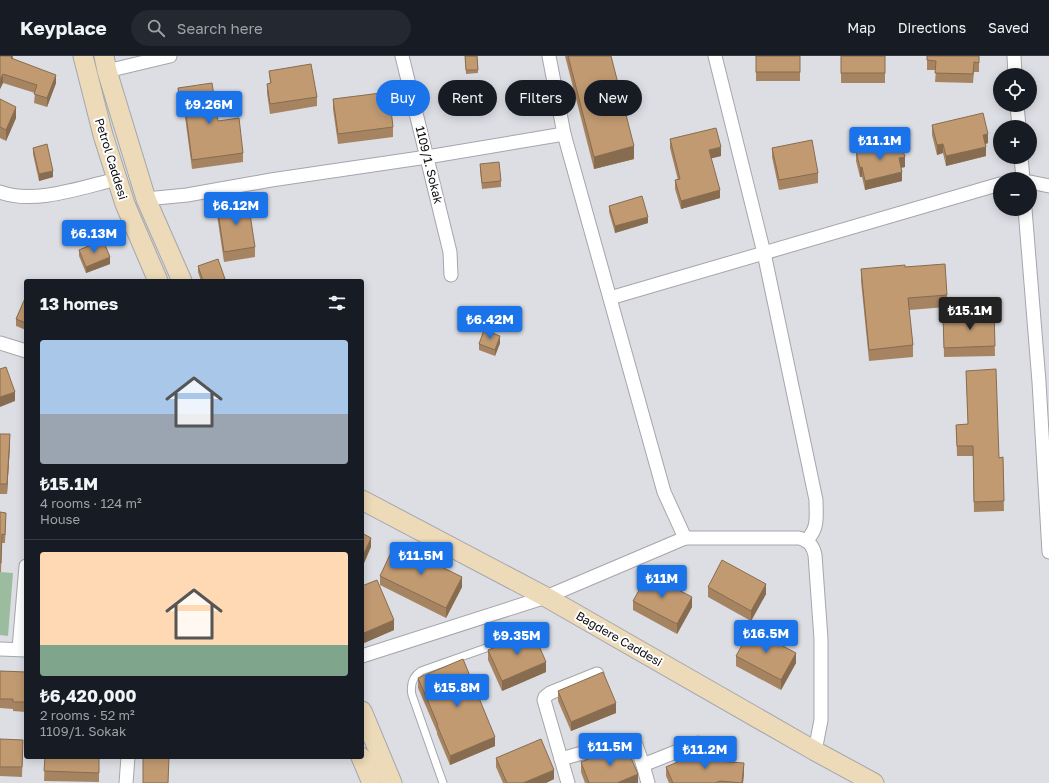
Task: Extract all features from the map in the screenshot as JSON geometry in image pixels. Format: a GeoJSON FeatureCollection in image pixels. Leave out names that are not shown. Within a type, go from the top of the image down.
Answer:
{"type":"FeatureCollection","features":[{"type":"Feature","properties":{"kind":"main road","name":"Petrol Caddesi"},"geometry":{"type":"LineString","coordinates":[[83,56],[103,135],[125,204],[157,279]]}},
{"type":"Feature","properties":{"kind":"main road"},"geometry":{"type":"LineString","coordinates":[[105,64],[146,199],[181,279]]}},
{"type":"Feature","properties":{"kind":"main road","name":"Bağdere Caddesi"},"geometry":{"type":"LineString","coordinates":[[364,501],[546,597],[815,751],[854,778],[874,783]]}},
{"type":"Feature","properties":{"kind":"main road"},"geometry":{"type":"LineString","coordinates":[[364,716],[392,783]]}},
{"type":"Feature","properties":{"kind":"main road"},"geometry":{"type":"LineString","coordinates":[[362,759],[372,783]]}},
{"type":"Feature","properties":{"kind":"street"},"geometry":{"type":"LineString","coordinates":[[105,64],[170,56]]}},
{"type":"Feature","properties":{"kind":"street","name":"1109/1. Sokak"},"geometry":{"type":"LineString","coordinates":[[402,56],[450,252],[451,275]]}},
{"type":"Feature","properties":{"kind":"street"},"geometry":{"type":"LineString","coordinates":[[549,56],[564,134],[664,492],[685,538]]}},
{"type":"Feature","properties":{"kind":"street"},"geometry":{"type":"LineString","coordinates":[[715,56],[764,253],[816,500],[816,527],[814,532],[806,541]]}},
{"type":"Feature","properties":{"kind":"street"},"geometry":{"type":"LineString","coordinates":[[1014,56],[1015,68]]}},
{"type":"Feature","properties":{"kind":"street"},"geometry":{"type":"LineString","coordinates":[[146,199],[186,195],[270,180],[426,158],[564,134]]}},
{"type":"Feature","properties":{"kind":"street"},"geometry":{"type":"LineString","coordinates":[[0,192],[31,197],[55,194],[117,179]]}},
{"type":"Feature","properties":{"kind":"street"},"geometry":{"type":"LineString","coordinates":[[1037,183],[1049,186]]}},
{"type":"Feature","properties":{"kind":"street"},"geometry":{"type":"LineString","coordinates":[[610,298],[993,186]]}},
{"type":"Feature","properties":{"kind":"street"},"geometry":{"type":"LineString","coordinates":[[1026,216],[1049,552]]}},
{"type":"Feature","properties":{"kind":"street"},"geometry":{"type":"LineString","coordinates":[[0,343],[24,350]]}},
{"type":"Feature","properties":{"kind":"street"},"geometry":{"type":"LineString","coordinates":[[364,655],[546,597],[685,538],[799,538],[806,541],[812,547],[815,555],[821,639],[821,720],[815,751]]}},
{"type":"Feature","properties":{"kind":"street"},"geometry":{"type":"LineString","coordinates":[[0,648],[23,650],[24,622]]}},
{"type":"Feature","properties":{"kind":"street"},"geometry":{"type":"LineString","coordinates":[[568,783],[544,703],[545,697],[550,692],[596,674]]}},
{"type":"Feature","properties":{"kind":"street"},"geometry":{"type":"LineString","coordinates":[[561,759],[628,741],[636,745],[648,783]]}},
{"type":"Feature","properties":{"kind":"street"},"geometry":{"type":"LineString","coordinates":[[643,765],[698,743]]}},
{"type":"Feature","properties":{"kind":"street"},"geometry":{"type":"LineString","coordinates":[[126,783],[128,759]]}},
{"type":"Feature","properties":{"kind":"lane"},"geometry":{"type":"LineString","coordinates":[[443,783],[412,695],[411,684],[413,679],[421,671],[517,637]]}},
{"type":"Feature","properties":{"kind":"green space"},"geometry":{"type":"Polygon","coordinates":[[[0,572],[13,573],[8,636],[0,635],[0,572]]]}},
{"type":"Feature","properties":{"kind":"building"},"geometry":{"type":"Polygon","coordinates":[[[0,56],[12,56],[11,58],[56,75],[47,98],[34,94],[37,85],[3,74],[0,80],[0,56]]]}},
{"type":"Feature","properties":{"kind":"building"},"geometry":{"type":"Polygon","coordinates":[[[465,56],[477,56],[478,70],[466,70],[465,56]]]}},
{"type":"Feature","properties":{"kind":"building"},"geometry":{"type":"Polygon","coordinates":[[[568,56],[611,56],[617,80],[584,80],[584,116],[626,116],[634,146],[594,157],[576,87],[576,80],[574,80],[568,56]]]}},
{"type":"Feature","properties":{"kind":"building"},"geometry":{"type":"Polygon","coordinates":[[[756,56],[800,56],[800,72],[756,72],[756,56]]]}},
{"type":"Feature","properties":{"kind":"building"},"geometry":{"type":"Polygon","coordinates":[[[841,56],[885,56],[885,73],[841,73],[841,56]]]}},
{"type":"Feature","properties":{"kind":"building"},"geometry":{"type":"Polygon","coordinates":[[[927,56],[979,56],[979,63],[974,62],[973,74],[935,73],[936,61],[927,60],[927,56]]]}},
{"type":"Feature","properties":{"kind":"building"},"geometry":{"type":"Polygon","coordinates":[[[311,64],[317,97],[270,104],[267,84],[271,83],[269,71],[311,64]]]}},
{"type":"Feature","properties":{"kind":"building"},"geometry":{"type":"Polygon","coordinates":[[[212,83],[218,121],[239,118],[243,153],[192,160],[185,108],[181,109],[178,88],[212,83]]]}},
{"type":"Feature","properties":{"kind":"building"},"geometry":{"type":"Polygon","coordinates":[[[376,94],[376,116],[392,116],[393,127],[338,134],[333,99],[376,94]]]}},
{"type":"Feature","properties":{"kind":"building"},"geometry":{"type":"Polygon","coordinates":[[[0,99],[16,107],[6,130],[0,127],[0,99]]]}},
{"type":"Feature","properties":{"kind":"building"},"geometry":{"type":"Polygon","coordinates":[[[983,113],[988,134],[983,135],[986,147],[946,156],[943,144],[937,145],[932,125],[983,113]]]}},
{"type":"Feature","properties":{"kind":"building"},"geometry":{"type":"Polygon","coordinates":[[[716,128],[721,147],[709,150],[720,190],[681,201],[675,180],[680,179],[670,139],[716,128]]]}},
{"type":"Feature","properties":{"kind":"building"},"geometry":{"type":"Polygon","coordinates":[[[812,140],[818,173],[779,180],[772,148],[812,140]]]}},
{"type":"Feature","properties":{"kind":"building"},"geometry":{"type":"Polygon","coordinates":[[[895,142],[896,148],[902,147],[905,157],[899,158],[902,172],[865,181],[856,151],[895,142]]]}},
{"type":"Feature","properties":{"kind":"building"},"geometry":{"type":"Polygon","coordinates":[[[47,144],[53,171],[39,174],[33,148],[47,144]]]}},
{"type":"Feature","properties":{"kind":"building"},"geometry":{"type":"Polygon","coordinates":[[[499,162],[501,181],[482,183],[480,164],[499,162]]]}},
{"type":"Feature","properties":{"kind":"building"},"geometry":{"type":"Polygon","coordinates":[[[642,196],[648,217],[615,226],[609,206],[642,196]]]}},
{"type":"Feature","properties":{"kind":"building"},"geometry":{"type":"Polygon","coordinates":[[[248,201],[255,247],[224,252],[217,206],[248,201]]]}},
{"type":"Feature","properties":{"kind":"building"},"geometry":{"type":"Polygon","coordinates":[[[103,240],[110,257],[86,267],[79,250],[103,240]]]}},
{"type":"Feature","properties":{"kind":"building"},"geometry":{"type":"Polygon","coordinates":[[[218,259],[225,279],[202,279],[198,266],[218,259]]]}},
{"type":"Feature","properties":{"kind":"building"},"geometry":{"type":"Polygon","coordinates":[[[945,264],[947,295],[908,298],[913,345],[869,350],[861,269],[905,265],[905,267],[945,264]]]}},
{"type":"Feature","properties":{"kind":"building"},"geometry":{"type":"Polygon","coordinates":[[[24,301],[24,322],[16,319],[24,301]]]}},
{"type":"Feature","properties":{"kind":"building"},"geometry":{"type":"Polygon","coordinates":[[[994,312],[995,346],[944,348],[943,317],[974,316],[974,313],[994,312]]]}},
{"type":"Feature","properties":{"kind":"building"},"geometry":{"type":"Polygon","coordinates":[[[484,330],[500,336],[495,350],[479,344],[484,330]]]}},
{"type":"Feature","properties":{"kind":"building"},"geometry":{"type":"Polygon","coordinates":[[[6,367],[15,392],[0,397],[0,369],[6,367]]]}},
{"type":"Feature","properties":{"kind":"building"},"geometry":{"type":"Polygon","coordinates":[[[996,369],[999,458],[1003,457],[1004,501],[974,502],[973,446],[957,446],[956,425],[968,424],[966,371],[996,369]]]}},
{"type":"Feature","properties":{"kind":"building"},"geometry":{"type":"Polygon","coordinates":[[[0,434],[10,434],[7,484],[0,484],[0,434]]]}},
{"type":"Feature","properties":{"kind":"building"},"geometry":{"type":"Polygon","coordinates":[[[0,512],[6,513],[5,535],[2,534],[1,563],[0,563],[0,512]]]}},
{"type":"Feature","properties":{"kind":"building"},"geometry":{"type":"Polygon","coordinates":[[[364,534],[371,538],[364,554],[364,534]]]}},
{"type":"Feature","properties":{"kind":"building"},"geometry":{"type":"Polygon","coordinates":[[[395,544],[462,577],[446,608],[380,576],[395,544]]]}},
{"type":"Feature","properties":{"kind":"building"},"geometry":{"type":"Polygon","coordinates":[[[722,560],[766,584],[751,611],[708,587],[722,560]]]}},
{"type":"Feature","properties":{"kind":"building"},"geometry":{"type":"Polygon","coordinates":[[[648,574],[692,597],[677,624],[633,601],[648,574]]]}},
{"type":"Feature","properties":{"kind":"building"},"geometry":{"type":"Polygon","coordinates":[[[377,580],[394,620],[364,633],[364,585],[377,580]]]}},
{"type":"Feature","properties":{"kind":"building"},"geometry":{"type":"Polygon","coordinates":[[[751,629],[796,653],[781,680],[736,656],[751,629]]]}},
{"type":"Feature","properties":{"kind":"building"},"geometry":{"type":"Polygon","coordinates":[[[533,632],[546,662],[502,681],[488,650],[533,632]]]}},
{"type":"Feature","properties":{"kind":"building"},"geometry":{"type":"Polygon","coordinates":[[[463,659],[495,737],[450,756],[418,678],[463,659]]]}},
{"type":"Feature","properties":{"kind":"building"},"geometry":{"type":"Polygon","coordinates":[[[0,671],[24,672],[24,702],[13,702],[13,699],[0,699],[0,671]]]}},
{"type":"Feature","properties":{"kind":"building"},"geometry":{"type":"Polygon","coordinates":[[[603,672],[616,703],[571,722],[558,691],[603,672]]]}},
{"type":"Feature","properties":{"kind":"building"},"geometry":{"type":"Polygon","coordinates":[[[0,739],[23,740],[22,767],[0,767],[0,739]]]}},
{"type":"Feature","properties":{"kind":"building"},"geometry":{"type":"Polygon","coordinates":[[[541,739],[554,770],[523,783],[507,783],[496,758],[541,739]]]}},
{"type":"Feature","properties":{"kind":"building"},"geometry":{"type":"Polygon","coordinates":[[[625,744],[638,774],[617,783],[589,783],[581,762],[625,744]]]}},
{"type":"Feature","properties":{"kind":"building"},"geometry":{"type":"Polygon","coordinates":[[[710,748],[716,761],[744,763],[742,783],[720,781],[715,783],[673,783],[666,767],[710,748]]]}},
{"type":"Feature","properties":{"kind":"building"},"geometry":{"type":"Polygon","coordinates":[[[45,759],[99,759],[99,773],[44,771],[45,759]]]}},
{"type":"Feature","properties":{"kind":"building"},"geometry":{"type":"Polygon","coordinates":[[[143,759],[169,759],[168,783],[143,783],[143,759]]]}}]}
